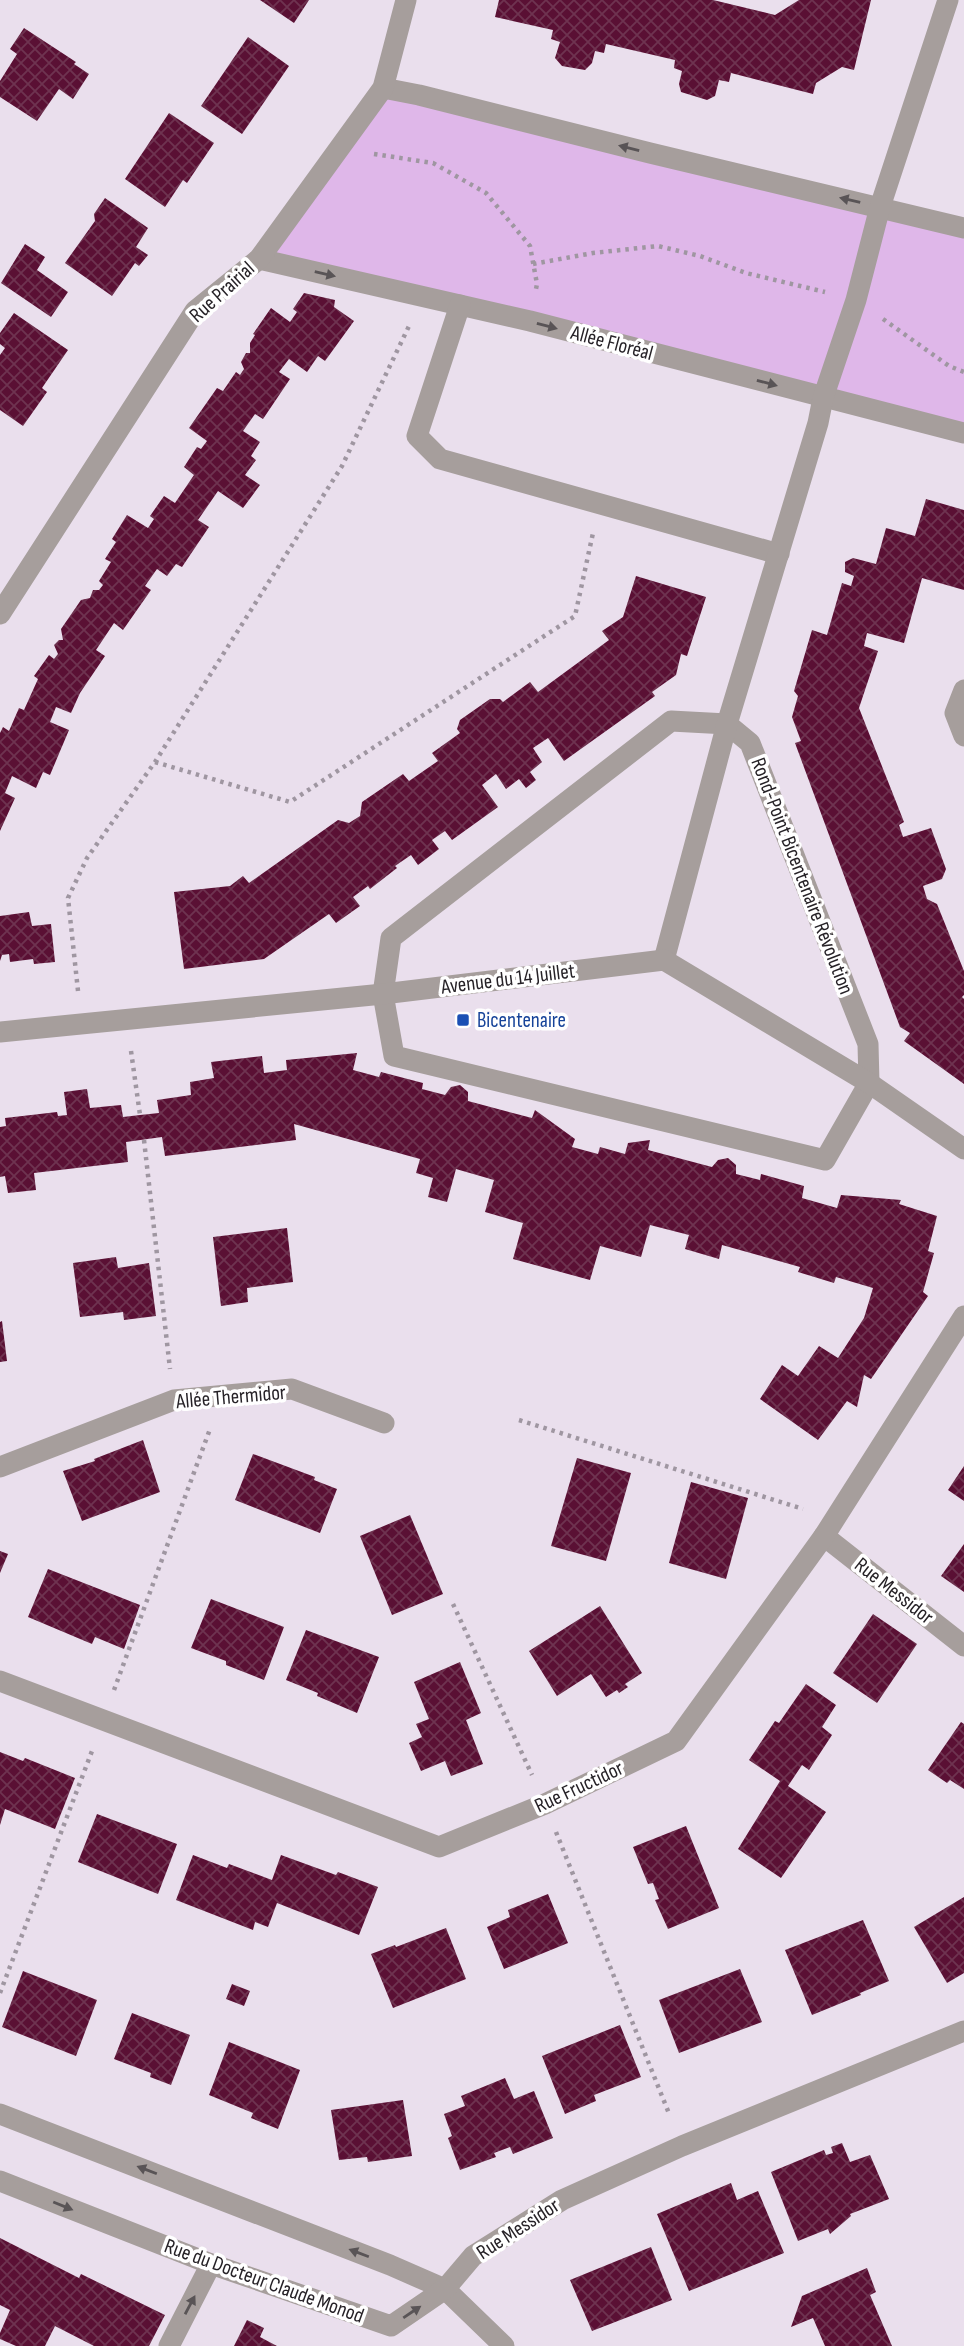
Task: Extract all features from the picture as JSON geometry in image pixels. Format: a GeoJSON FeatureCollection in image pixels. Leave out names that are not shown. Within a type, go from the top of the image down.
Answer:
{"type":"FeatureCollection","features":[{"type":"Feature","properties":{"kind":"street","name":"Rue Prairial"},"geometry":{"type":"LineString","coordinates":[[0,614],[195,311],[259,258],[383,88],[405,0]]}},
{"type":"Feature","properties":{"kind":"street"},"geometry":{"type":"LineString","coordinates":[[948,0],[880,207],[856,300],[823,398],[818,424],[727,724],[664,960],[869,1083],[964,1149]]}},
{"type":"Feature","properties":{"kind":"street"},"geometry":{"type":"LineString","coordinates":[[383,88],[964,228]]}},
{"type":"Feature","properties":{"kind":"street","name":"Allée Floréal"},"geometry":{"type":"LineString","coordinates":[[259,258],[530,321],[964,433]]}},
{"type":"Feature","properties":{"kind":"street"},"geometry":{"type":"LineString","coordinates":[[460,305],[417,436],[440,459],[779,554]]}},
{"type":"Feature","properties":{"kind":"street"},"geometry":{"type":"LineString","coordinates":[[964,690],[956,713],[964,736]]}},
{"type":"Feature","properties":{"kind":"street"},"geometry":{"type":"LineString","coordinates":[[727,724],[671,721],[391,938],[383,994],[394,1056],[825,1160],[869,1083]]}},
{"type":"Feature","properties":{"kind":"street","name":"Rond-Point Bicentenaire Révolution"},"geometry":{"type":"LineString","coordinates":[[727,724],[750,743],[868,1044],[869,1083]]}},
{"type":"Feature","properties":{"kind":"street","name":"Avenue du 14 Juillet"},"geometry":{"type":"LineString","coordinates":[[0,1032],[383,994],[664,960]]}},
{"type":"Feature","properties":{"kind":"street","name":"Rue Fructidor"},"geometry":{"type":"LineString","coordinates":[[0,1681],[439,1847],[545,1804],[676,1741],[830,1528],[964,1316]]}},
{"type":"Feature","properties":{"kind":"street","name":"Allée Thermidor"},"geometry":{"type":"LineString","coordinates":[[0,1467],[174,1400],[292,1389],[384,1423]]}},
{"type":"Feature","properties":{"kind":"street","name":"Rue Messidor"},"geometry":{"type":"LineString","coordinates":[[830,1528],[964,1646]]}},
{"type":"Feature","properties":{"kind":"street","name":"Rue Messidor"},"geometry":{"type":"LineString","coordinates":[[444,2289],[473,2256],[562,2200],[682,2146],[964,2031]]}},
{"type":"Feature","properties":{"kind":"street"},"geometry":{"type":"LineString","coordinates":[[0,2114],[377,2260],[444,2289],[504,2346]]}},
{"type":"Feature","properties":{"kind":"street","name":"Rue du Docteur Claude Monod"},"geometry":{"type":"LineString","coordinates":[[0,2180],[212,2264],[391,2326],[444,2289]]}},
{"type":"Feature","properties":{"kind":"street"},"geometry":{"type":"LineString","coordinates":[[169,2346],[212,2264]]}},
{"type":"Feature","properties":{"kind":"path"},"geometry":{"type":"LineString","coordinates":[[338,149],[433,163],[486,193],[530,246],[537,284],[530,321]]}},
{"type":"Feature","properties":{"kind":"path"},"geometry":{"type":"LineString","coordinates":[[533,264],[593,253],[658,246],[700,256],[746,273],[856,300],[949,366],[964,372]]}},
{"type":"Feature","properties":{"kind":"path"},"geometry":{"type":"LineString","coordinates":[[81,1024],[68,898],[87,858],[155,762],[342,466],[423,296]]}},
{"type":"Feature","properties":{"kind":"path"},"geometry":{"type":"LineString","coordinates":[[155,762],[290,802],[575,616],[599,503]]}},
{"type":"Feature","properties":{"kind":"path"},"geometry":{"type":"LineString","coordinates":[[127,1018],[140,1115]]}},
{"type":"Feature","properties":{"kind":"path"},"geometry":{"type":"LineString","coordinates":[[144,1140],[174,1400]]}},
{"type":"Feature","properties":{"kind":"path"},"geometry":{"type":"LineString","coordinates":[[0,1993],[222,1395]]}},
{"type":"Feature","properties":{"kind":"path"},"geometry":{"type":"LineString","coordinates":[[519,1420],[830,1528]]}},
{"type":"Feature","properties":{"kind":"path"},"geometry":{"type":"LineString","coordinates":[[453,1604],[545,1804],[682,2146]]}},
{"type":"Feature","properties":{"kind":"shaded area"},"geometry":{"type":"Polygon","coordinates":[[[383,88],[964,228],[964,433],[259,259],[383,88]]]}},
{"type":"Feature","properties":{"kind":"building"},"geometry":{"type":"Polygon","coordinates":[[[260,0],[309,0],[294,23],[260,0]]]}},
{"type":"Feature","properties":{"kind":"building"},"geometry":{"type":"Polygon","coordinates":[[[499,0],[713,0],[775,15],[799,0],[871,0],[854,70],[842,67],[816,83],[813,94],[731,73],[729,82],[719,80],[715,96],[707,100],[681,92],[679,84],[682,71],[674,68],[675,60],[606,44],[604,53],[595,51],[592,63],[585,70],[562,66],[555,58],[560,42],[551,39],[553,30],[495,17],[499,0]]]}},
{"type":"Feature","properties":{"kind":"building"},"geometry":{"type":"Polygon","coordinates":[[[24,28],[76,62],[74,64],[89,74],[73,99],[59,89],[37,121],[0,97],[0,81],[17,54],[10,49],[24,28]]]}},
{"type":"Feature","properties":{"kind":"building"},"geometry":{"type":"Polygon","coordinates":[[[248,37],[289,66],[242,134],[201,106],[248,37]]]}},
{"type":"Feature","properties":{"kind":"building"},"geometry":{"type":"Polygon","coordinates":[[[169,113],[214,143],[187,183],[183,180],[165,207],[125,179],[169,113]]]}},
{"type":"Feature","properties":{"kind":"building"},"geometry":{"type":"Polygon","coordinates":[[[105,198],[148,228],[136,247],[148,255],[139,266],[135,263],[112,296],[65,263],[95,221],[94,214],[105,198]]]}},
{"type":"Feature","properties":{"kind":"building"},"geometry":{"type":"Polygon","coordinates":[[[25,244],[45,257],[37,270],[68,292],[51,317],[1,283],[25,244]]]}},
{"type":"Feature","properties":{"kind":"building"},"geometry":{"type":"Polygon","coordinates":[[[304,293],[335,300],[334,307],[354,321],[325,361],[318,356],[307,372],[289,359],[279,372],[290,379],[263,419],[255,414],[243,431],[260,442],[251,456],[256,460],[245,475],[260,485],[243,508],[218,491],[198,520],[209,527],[182,567],[176,564],[167,576],[157,569],[145,586],[151,590],[123,630],[114,623],[96,650],[105,656],[80,693],[71,713],[56,707],[50,722],[69,730],[50,775],[43,772],[36,788],[12,776],[5,793],[15,798],[0,831],[0,733],[3,727],[9,731],[19,708],[24,710],[38,679],[34,676],[49,655],[54,659],[58,654],[54,645],[63,640],[61,629],[81,600],[90,598],[93,590],[99,590],[103,585],[99,581],[111,562],[105,559],[116,542],[112,539],[127,515],[148,528],[154,519],[150,516],[164,496],[175,503],[194,475],[184,467],[197,447],[201,449],[207,441],[189,428],[217,388],[223,391],[236,372],[240,375],[244,369],[241,362],[246,353],[250,353],[250,343],[255,335],[253,334],[271,308],[290,322],[297,312],[293,309],[304,293]]]}},
{"type":"Feature","properties":{"kind":"building"},"geometry":{"type":"Polygon","coordinates":[[[14,313],[68,350],[42,388],[47,392],[23,426],[0,410],[0,355],[5,348],[0,344],[0,333],[14,313]]]}},
{"type":"Feature","properties":{"kind":"building"},"geometry":{"type":"Polygon","coordinates":[[[926,499],[964,510],[964,590],[922,578],[904,643],[867,633],[864,646],[878,651],[859,708],[904,822],[899,825],[903,837],[931,828],[946,869],[942,879],[923,886],[927,899],[937,904],[964,971],[964,1084],[904,1041],[910,1033],[900,1027],[795,743],[801,741],[792,717],[798,696],[794,691],[812,630],[827,635],[842,583],[851,586],[854,576],[845,572],[845,562],[853,558],[876,564],[886,528],[915,536],[926,499]]]}},
{"type":"Feature","properties":{"kind":"building"},"geometry":{"type":"Polygon","coordinates":[[[636,576],[706,597],[687,656],[681,654],[676,675],[652,692],[655,696],[564,761],[548,738],[533,748],[542,762],[530,772],[536,780],[526,788],[519,779],[506,789],[496,774],[482,785],[498,807],[452,840],[445,831],[432,840],[439,849],[418,865],[411,855],[395,866],[397,868],[370,889],[368,886],[353,897],[360,906],[336,923],[329,914],[264,959],[184,969],[174,892],[230,886],[243,876],[249,883],[338,820],[349,823],[360,816],[362,802],[403,774],[409,781],[438,761],[432,753],[460,733],[457,729],[460,720],[490,699],[500,699],[503,702],[530,682],[538,692],[609,640],[602,631],[623,617],[636,576]]]}},
{"type":"Feature","properties":{"kind":"building"},"geometry":{"type":"Polygon","coordinates":[[[29,912],[32,926],[51,924],[55,962],[34,964],[33,959],[10,962],[9,954],[2,955],[0,961],[0,916],[29,912]]]}},
{"type":"Feature","properties":{"kind":"building"},"geometry":{"type":"Polygon","coordinates":[[[357,1053],[353,1070],[379,1077],[381,1072],[423,1083],[422,1089],[445,1095],[451,1087],[460,1085],[468,1092],[468,1101],[532,1118],[535,1110],[575,1139],[572,1147],[598,1154],[600,1147],[625,1154],[628,1143],[650,1140],[648,1150],[712,1167],[718,1160],[728,1158],[736,1165],[736,1174],[760,1180],[761,1174],[804,1186],[802,1198],[837,1208],[841,1195],[901,1200],[899,1204],[937,1216],[928,1251],[934,1253],[923,1292],[928,1296],[871,1379],[864,1375],[857,1407],[847,1401],[818,1440],[760,1399],[782,1365],[798,1376],[819,1346],[838,1358],[864,1318],[873,1288],[836,1277],[834,1283],[798,1272],[800,1267],[722,1245],[719,1259],[685,1249],[689,1235],[650,1225],[641,1257],[600,1246],[590,1280],[513,1259],[523,1223],[485,1212],[494,1180],[456,1169],[447,1202],[428,1197],[433,1178],[416,1173],[420,1159],[294,1124],[296,1140],[165,1156],[162,1137],[126,1142],[128,1162],[34,1173],[36,1190],[8,1193],[5,1176],[0,1177],[0,1127],[6,1126],[5,1118],[57,1112],[58,1116],[67,1115],[64,1092],[87,1089],[90,1108],[121,1105],[123,1117],[159,1113],[157,1100],[191,1095],[190,1082],[214,1078],[211,1062],[262,1056],[264,1073],[287,1070],[286,1060],[357,1053]]]}},
{"type":"Feature","properties":{"kind":"building"},"geometry":{"type":"Polygon","coordinates":[[[287,1228],[293,1282],[247,1288],[248,1302],[221,1306],[213,1237],[287,1228]]]}},
{"type":"Feature","properties":{"kind":"building"},"geometry":{"type":"Polygon","coordinates":[[[116,1257],[118,1268],[149,1263],[156,1316],[124,1320],[123,1312],[80,1317],[73,1263],[116,1257]]]}},
{"type":"Feature","properties":{"kind":"building"},"geometry":{"type":"Polygon","coordinates":[[[2,1321],[7,1361],[0,1362],[0,1322],[2,1321]]]}},
{"type":"Feature","properties":{"kind":"building"},"geometry":{"type":"Polygon","coordinates":[[[143,1440],[160,1492],[82,1521],[63,1471],[95,1461],[94,1459],[143,1440]]]}},
{"type":"Feature","properties":{"kind":"building"},"geometry":{"type":"Polygon","coordinates":[[[253,1454],[315,1477],[314,1480],[337,1489],[320,1533],[235,1500],[253,1454]]]}},
{"type":"Feature","properties":{"kind":"building"},"geometry":{"type":"Polygon","coordinates":[[[577,1458],[631,1473],[606,1561],[551,1546],[577,1458]]]}},
{"type":"Feature","properties":{"kind":"building"},"geometry":{"type":"Polygon","coordinates":[[[964,1466],[964,1501],[948,1490],[964,1466]]]}},
{"type":"Feature","properties":{"kind":"building"},"geometry":{"type":"Polygon","coordinates":[[[691,1482],[748,1498],[726,1579],[669,1563],[691,1482]]]}},
{"type":"Feature","properties":{"kind":"building"},"geometry":{"type":"Polygon","coordinates":[[[410,1515],[443,1594],[392,1615],[360,1536],[410,1515]]]}},
{"type":"Feature","properties":{"kind":"building"},"geometry":{"type":"Polygon","coordinates":[[[964,1544],[964,1592],[941,1576],[964,1544]]]}},
{"type":"Feature","properties":{"kind":"building"},"geometry":{"type":"Polygon","coordinates":[[[0,1551],[8,1554],[0,1573],[0,1551]]]}},
{"type":"Feature","properties":{"kind":"building"},"geometry":{"type":"Polygon","coordinates":[[[48,1569],[140,1605],[124,1649],[95,1637],[92,1644],[28,1617],[48,1569]]]}},
{"type":"Feature","properties":{"kind":"building"},"geometry":{"type":"Polygon","coordinates":[[[211,1599],[284,1627],[264,1680],[226,1665],[226,1661],[191,1648],[211,1599]]]}},
{"type":"Feature","properties":{"kind":"building"},"geometry":{"type":"Polygon","coordinates":[[[600,1606],[642,1673],[625,1684],[628,1687],[619,1693],[617,1690],[606,1697],[591,1674],[557,1696],[529,1651],[600,1606]]]}},
{"type":"Feature","properties":{"kind":"building"},"geometry":{"type":"Polygon","coordinates":[[[873,1614],[917,1644],[877,1703],[833,1673],[873,1614]]]}},
{"type":"Feature","properties":{"kind":"building"},"geometry":{"type":"Polygon","coordinates":[[[306,1630],[379,1657],[357,1713],[286,1680],[306,1630]]]}},
{"type":"Feature","properties":{"kind":"building"},"geometry":{"type":"Polygon","coordinates":[[[460,1662],[481,1713],[466,1720],[483,1764],[451,1776],[445,1761],[421,1771],[409,1743],[422,1737],[416,1724],[429,1719],[414,1682],[460,1662]]]}},
{"type":"Feature","properties":{"kind":"building"},"geometry":{"type":"Polygon","coordinates":[[[806,1684],[836,1705],[822,1727],[832,1735],[809,1770],[802,1765],[788,1786],[826,1812],[781,1878],[738,1849],[780,1781],[749,1760],[775,1721],[779,1723],[806,1684]]]}},
{"type":"Feature","properties":{"kind":"building"},"geometry":{"type":"Polygon","coordinates":[[[961,1722],[964,1724],[964,1789],[950,1780],[947,1783],[928,1770],[961,1722]]]}},
{"type":"Feature","properties":{"kind":"building"},"geometry":{"type":"Polygon","coordinates":[[[0,1752],[23,1761],[25,1758],[75,1778],[55,1829],[5,1809],[0,1825],[0,1752]]]}},
{"type":"Feature","properties":{"kind":"building"},"geometry":{"type":"Polygon","coordinates":[[[97,1814],[177,1844],[158,1894],[78,1862],[97,1814]]]}},
{"type":"Feature","properties":{"kind":"building"},"geometry":{"type":"Polygon","coordinates":[[[686,1826],[719,1908],[668,1929],[655,1900],[659,1899],[653,1883],[648,1884],[633,1847],[686,1826]]]}},
{"type":"Feature","properties":{"kind":"building"},"geometry":{"type":"Polygon","coordinates":[[[193,1855],[227,1868],[229,1864],[272,1880],[281,1855],[378,1887],[359,1935],[277,1903],[268,1927],[255,1922],[253,1930],[176,1900],[193,1855]]]}},
{"type":"Feature","properties":{"kind":"building"},"geometry":{"type":"Polygon","coordinates":[[[548,1894],[568,1943],[504,1969],[487,1927],[510,1917],[508,1910],[548,1894]]]}},
{"type":"Feature","properties":{"kind":"building"},"geometry":{"type":"Polygon","coordinates":[[[964,1897],[964,1973],[947,1983],[914,1927],[964,1897]]]}},
{"type":"Feature","properties":{"kind":"building"},"geometry":{"type":"Polygon","coordinates":[[[863,1920],[889,1981],[812,2015],[785,1950],[863,1920]]]}},
{"type":"Feature","properties":{"kind":"building"},"geometry":{"type":"Polygon","coordinates":[[[446,1928],[466,1979],[393,2008],[371,1954],[446,1928]]]}},
{"type":"Feature","properties":{"kind":"building"},"geometry":{"type":"Polygon","coordinates":[[[740,1969],[762,2022],[679,2053],[659,2000],[740,1969]]]}},
{"type":"Feature","properties":{"kind":"building"},"geometry":{"type":"Polygon","coordinates":[[[23,1971],[97,2000],[76,2056],[2,2027],[23,1971]]]}},
{"type":"Feature","properties":{"kind":"building"},"geometry":{"type":"Polygon","coordinates":[[[232,1984],[250,1991],[244,2006],[226,1999],[232,1984]]]}},
{"type":"Feature","properties":{"kind":"building"},"geometry":{"type":"Polygon","coordinates":[[[132,2013],[190,2035],[171,2085],[150,2077],[151,2073],[114,2059],[132,2013]]]}},
{"type":"Feature","properties":{"kind":"building"},"geometry":{"type":"Polygon","coordinates":[[[620,2025],[641,2077],[594,2095],[596,2101],[565,2114],[542,2056],[620,2025]]]}},
{"type":"Feature","properties":{"kind":"building"},"geometry":{"type":"Polygon","coordinates":[[[229,2042],[300,2070],[278,2129],[251,2118],[253,2113],[209,2095],[229,2042]]]}},
{"type":"Feature","properties":{"kind":"building"},"geometry":{"type":"Polygon","coordinates":[[[505,2078],[514,2099],[534,2091],[553,2138],[513,2154],[510,2147],[494,2153],[496,2157],[460,2170],[448,2138],[452,2136],[444,2114],[465,2106],[461,2096],[505,2078]]]}},
{"type":"Feature","properties":{"kind":"building"},"geometry":{"type":"Polygon","coordinates":[[[403,2100],[412,2156],[368,2162],[367,2157],[339,2160],[331,2110],[403,2100]]]}},
{"type":"Feature","properties":{"kind":"building"},"geometry":{"type":"Polygon","coordinates":[[[842,2143],[850,2162],[870,2155],[889,2199],[850,2214],[851,2216],[830,2234],[828,2229],[798,2241],[771,2172],[824,2150],[826,2155],[833,2153],[831,2147],[842,2143]]]}},
{"type":"Feature","properties":{"kind":"building"},"geometry":{"type":"Polygon","coordinates":[[[731,2183],[737,2200],[758,2191],[784,2253],[689,2291],[657,2214],[731,2183]]]}},
{"type":"Feature","properties":{"kind":"building"},"geometry":{"type":"Polygon","coordinates":[[[0,2238],[79,2278],[81,2274],[165,2315],[149,2346],[94,2346],[55,2326],[45,2346],[16,2346],[0,2339],[10,2310],[0,2305],[0,2238]]]}},
{"type":"Feature","properties":{"kind":"building"},"geometry":{"type":"Polygon","coordinates":[[[651,2247],[672,2300],[592,2331],[570,2280],[651,2247]]]}},
{"type":"Feature","properties":{"kind":"building"},"geometry":{"type":"Polygon","coordinates":[[[867,2268],[876,2292],[870,2295],[892,2346],[825,2346],[813,2318],[791,2327],[802,2296],[867,2268]]]}},
{"type":"Feature","properties":{"kind":"building"},"geometry":{"type":"Polygon","coordinates":[[[247,2320],[264,2328],[260,2337],[277,2346],[234,2346],[247,2320]]]}},
{"type":"Feature","properties":{"kind":"place","name":"Bicentenaire"},"geometry":{"type":"Point","coordinates":[463,1020]}}]}
